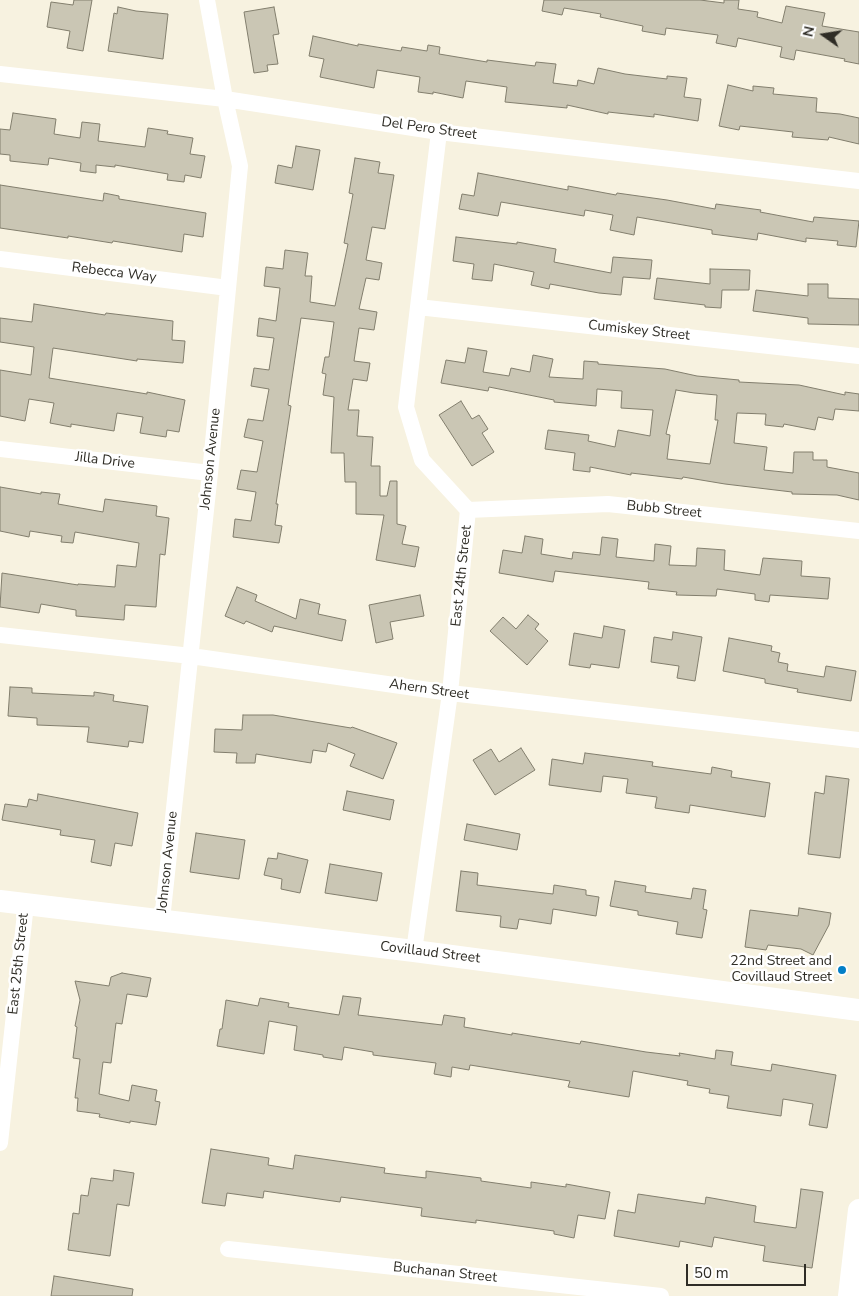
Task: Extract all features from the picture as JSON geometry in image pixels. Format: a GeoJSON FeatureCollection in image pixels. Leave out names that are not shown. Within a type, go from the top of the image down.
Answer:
{"type":"FeatureCollection","features":[{"type":"Feature","properties":{"kind":"street","name":"Johnson Avenue"},"geometry":{"type":"LineString","coordinates":[[162,920],[210,473],[240,166],[225,99],[207,0]]}},
{"type":"Feature","properties":{"kind":"street","name":"Del Pero Street"},"geometry":{"type":"LineString","coordinates":[[0,74],[225,99],[440,132],[859,181]]}},
{"type":"Feature","properties":{"kind":"street","name":"East 24th Street"},"geometry":{"type":"LineString","coordinates":[[414,951],[450,693],[468,510],[422,460],[406,407],[440,132]]}},
{"type":"Feature","properties":{"kind":"street","name":"Rebecca Way"},"geometry":{"type":"LineString","coordinates":[[0,259],[228,288]]}},
{"type":"Feature","properties":{"kind":"street","name":"Cumiskey Street"},"geometry":{"type":"LineString","coordinates":[[418,307],[859,356]]}},
{"type":"Feature","properties":{"kind":"street","name":"Jilla Drive"},"geometry":{"type":"LineString","coordinates":[[0,448],[210,473]]}},
{"type":"Feature","properties":{"kind":"street","name":"Bubb Street"},"geometry":{"type":"LineString","coordinates":[[468,510],[608,504],[859,531]]}},
{"type":"Feature","properties":{"kind":"street","name":"Ahern Street"},"geometry":{"type":"LineString","coordinates":[[0,635],[191,656],[450,693],[859,740]]}},
{"type":"Feature","properties":{"kind":"street","name":"Covillaud Street"},"geometry":{"type":"LineString","coordinates":[[0,901],[414,951],[859,1010]]}},
{"type":"Feature","properties":{"kind":"street","name":"East 25th Street"},"geometry":{"type":"LineString","coordinates":[[0,1143],[26,904]]}},
{"type":"Feature","properties":{"kind":"street"},"geometry":{"type":"LineString","coordinates":[[849,1296],[859,1210]]}},
{"type":"Feature","properties":{"kind":"street","name":"Buchanan Street"},"geometry":{"type":"LineString","coordinates":[[228,1249],[661,1296]]}},
{"type":"Feature","properties":{"kind":"building"},"geometry":{"type":"Polygon","coordinates":[[[74,0],[92,0],[83,51],[67,48],[70,31],[47,27],[51,2],[73,5],[74,0]]]}},
{"type":"Feature","properties":{"kind":"building"},"geometry":{"type":"Polygon","coordinates":[[[544,0],[700,0],[724,3],[724,0],[739,0],[738,9],[758,12],[757,17],[782,23],[786,6],[825,13],[822,26],[859,32],[859,64],[844,61],[845,59],[796,50],[794,60],[780,57],[782,47],[738,38],[736,47],[716,43],[718,35],[666,28],[665,35],[642,31],[643,26],[600,17],[601,14],[564,8],[562,15],[542,11],[544,0]]]}},
{"type":"Feature","properties":{"kind":"building"},"geometry":{"type":"Polygon","coordinates":[[[118,7],[168,14],[163,59],[108,51],[114,13],[117,14],[118,7]]]}},
{"type":"Feature","properties":{"kind":"building"},"geometry":{"type":"Polygon","coordinates":[[[274,7],[279,34],[273,35],[278,64],[267,65],[268,71],[254,73],[244,12],[274,7]]]}},
{"type":"Feature","properties":{"kind":"building"},"geometry":{"type":"Polygon","coordinates":[[[313,36],[358,46],[358,44],[401,51],[402,47],[427,51],[428,45],[440,47],[439,54],[487,62],[487,60],[535,66],[536,62],[556,64],[553,83],[577,86],[578,80],[594,84],[598,68],[625,74],[667,79],[667,76],[687,78],[684,97],[701,99],[698,121],[654,114],[654,117],[608,112],[608,114],[567,105],[567,108],[505,102],[507,87],[466,81],[463,98],[433,92],[433,94],[418,92],[420,77],[377,70],[374,88],[320,77],[324,59],[309,56],[313,36]]]}},
{"type":"Feature","properties":{"kind":"building"},"geometry":{"type":"Polygon","coordinates":[[[728,85],[753,91],[753,86],[774,88],[773,94],[817,98],[816,112],[859,118],[859,144],[829,137],[828,140],[792,137],[793,132],[740,126],[739,130],[719,126],[728,85]]]}},
{"type":"Feature","properties":{"kind":"building"},"geometry":{"type":"Polygon","coordinates":[[[13,113],[56,119],[54,134],[80,138],[82,122],[100,124],[98,141],[145,147],[148,128],[168,131],[167,134],[193,138],[190,154],[205,156],[201,178],[185,175],[184,182],[167,180],[168,174],[115,165],[115,167],[96,165],[96,173],[80,171],[81,163],[49,158],[48,165],[10,161],[10,155],[0,154],[0,129],[10,130],[13,113]]]}},
{"type":"Feature","properties":{"kind":"building"},"geometry":{"type":"Polygon","coordinates":[[[296,146],[320,150],[313,190],[275,183],[278,165],[292,168],[296,146]]]}},
{"type":"Feature","properties":{"kind":"building"},"geometry":{"type":"Polygon","coordinates":[[[355,158],[380,162],[378,173],[394,175],[385,229],[372,227],[366,260],[382,263],[379,280],[366,278],[359,309],[377,312],[374,330],[359,328],[354,361],[370,363],[367,381],[353,379],[348,410],[359,410],[357,436],[373,437],[371,466],[380,466],[380,496],[387,496],[390,481],[397,481],[397,524],[406,526],[402,544],[419,547],[415,567],[376,560],[384,515],[356,514],[356,482],[345,482],[344,453],[331,453],[334,397],[323,395],[326,374],[322,373],[325,357],[329,357],[334,322],[301,318],[288,405],[291,406],[276,504],[278,504],[275,525],[282,526],[279,543],[233,537],[235,519],[251,521],[256,492],[237,489],[241,470],[257,472],[263,441],[244,437],[248,419],[263,421],[269,389],[251,386],[254,368],[269,370],[274,338],[257,336],[259,318],[276,321],[280,288],[264,286],[266,267],[283,269],[285,250],[308,253],[305,276],[312,276],[310,302],[335,306],[348,244],[344,243],[353,194],[349,193],[355,158]]]}},
{"type":"Feature","properties":{"kind":"building"},"geometry":{"type":"Polygon","coordinates":[[[478,173],[568,190],[568,186],[715,209],[716,204],[761,210],[760,212],[813,222],[814,217],[859,221],[856,247],[837,245],[838,241],[806,238],[806,242],[758,233],[757,240],[712,234],[712,230],[637,217],[634,235],[610,230],[613,215],[585,210],[584,216],[501,202],[498,216],[459,209],[462,194],[474,196],[478,173]]]}},
{"type":"Feature","properties":{"kind":"building"},"geometry":{"type":"Polygon","coordinates":[[[0,185],[103,201],[104,193],[119,196],[119,199],[206,213],[203,237],[184,234],[182,252],[113,241],[112,243],[68,236],[68,238],[0,228],[0,185]]]}},
{"type":"Feature","properties":{"kind":"building"},"geometry":{"type":"Polygon","coordinates":[[[456,237],[517,244],[517,242],[556,249],[554,262],[611,273],[613,257],[652,260],[650,279],[623,277],[621,295],[550,284],[549,289],[531,285],[534,272],[494,264],[492,281],[472,279],[474,264],[453,261],[456,237]]]}},
{"type":"Feature","properties":{"kind":"building"},"geometry":{"type":"Polygon","coordinates":[[[710,269],[750,270],[749,290],[722,290],[721,308],[654,299],[657,278],[710,284],[710,269]]]}},
{"type":"Feature","properties":{"kind":"building"},"geometry":{"type":"Polygon","coordinates":[[[808,284],[828,284],[828,298],[859,299],[859,325],[808,324],[808,318],[753,311],[756,290],[808,296],[808,284]]]}},
{"type":"Feature","properties":{"kind":"building"},"geometry":{"type":"Polygon","coordinates":[[[34,304],[105,315],[106,313],[173,321],[172,340],[185,341],[183,363],[137,359],[137,361],[53,348],[49,378],[147,394],[147,392],[185,400],[179,432],[167,430],[166,437],[140,433],[143,417],[117,413],[114,431],[71,424],[71,427],[50,423],[54,403],[29,399],[25,421],[0,416],[0,370],[31,375],[34,347],[0,342],[0,318],[32,322],[34,304]]]}},
{"type":"Feature","properties":{"kind":"building"},"geometry":{"type":"Polygon","coordinates":[[[468,348],[487,351],[483,372],[509,376],[511,368],[530,372],[533,355],[553,359],[549,377],[583,379],[584,361],[598,362],[598,364],[665,369],[697,376],[739,380],[739,382],[799,385],[845,395],[845,392],[859,394],[859,411],[835,409],[833,420],[818,417],[815,430],[784,424],[783,427],[765,425],[766,414],[737,413],[734,443],[767,447],[764,470],[793,473],[794,452],[813,452],[813,460],[827,460],[827,467],[859,473],[859,500],[837,495],[792,494],[792,492],[683,477],[682,479],[631,473],[631,475],[590,467],[590,472],[573,470],[575,453],[545,449],[548,430],[589,435],[588,441],[615,447],[618,430],[650,436],[653,410],[621,408],[622,391],[597,389],[596,406],[554,402],[554,400],[489,387],[488,391],[441,383],[446,360],[465,363],[468,348]],[[676,390],[666,434],[670,435],[667,459],[710,464],[718,420],[715,420],[717,395],[676,390]]]}},
{"type":"Feature","properties":{"kind":"building"},"geometry":{"type":"Polygon","coordinates":[[[461,401],[472,419],[479,415],[488,429],[482,433],[494,452],[472,466],[439,415],[461,401]]]}},
{"type":"Feature","properties":{"kind":"building"},"geometry":{"type":"Polygon","coordinates":[[[0,487],[41,494],[41,492],[60,494],[58,504],[103,512],[105,499],[157,506],[156,516],[169,518],[165,555],[160,554],[156,607],[125,605],[124,620],[76,616],[76,610],[41,604],[39,613],[0,607],[2,573],[78,585],[115,587],[117,565],[136,567],[139,543],[75,532],[73,543],[61,542],[62,536],[30,531],[29,537],[0,531],[0,487]]]}},
{"type":"Feature","properties":{"kind":"building"},"geometry":{"type":"Polygon","coordinates":[[[525,536],[543,539],[541,554],[572,559],[573,552],[600,555],[602,537],[618,539],[616,557],[654,561],[655,544],[671,546],[669,565],[696,566],[697,548],[725,550],[724,570],[760,575],[763,558],[802,561],[801,576],[830,578],[828,599],[770,595],[769,602],[755,600],[755,594],[717,589],[716,596],[676,595],[677,592],[648,589],[649,582],[555,571],[553,582],[499,573],[503,550],[522,553],[525,536]]]}},
{"type":"Feature","properties":{"kind":"building"},"geometry":{"type":"Polygon","coordinates":[[[237,587],[257,595],[255,601],[296,619],[300,599],[320,604],[318,614],[346,620],[342,641],[274,626],[272,632],[246,621],[244,624],[225,616],[237,587]]]}},
{"type":"Feature","properties":{"kind":"building"},"geometry":{"type":"Polygon","coordinates":[[[420,595],[424,616],[390,622],[393,639],[376,643],[369,605],[420,595]]]}},
{"type":"Feature","properties":{"kind":"building"},"geometry":{"type":"Polygon","coordinates":[[[528,615],[539,624],[535,629],[548,641],[527,665],[490,631],[503,617],[516,629],[528,615]]]}},
{"type":"Feature","properties":{"kind":"building"},"geometry":{"type":"Polygon","coordinates":[[[604,626],[625,630],[619,668],[591,664],[590,668],[569,665],[574,633],[602,638],[604,626]]]}},
{"type":"Feature","properties":{"kind":"building"},"geometry":{"type":"Polygon","coordinates":[[[673,632],[702,637],[695,681],[677,678],[679,666],[651,662],[654,637],[672,640],[673,632]]]}},
{"type":"Feature","properties":{"kind":"building"},"geometry":{"type":"Polygon","coordinates":[[[729,638],[772,646],[771,651],[780,653],[778,662],[788,664],[787,671],[824,677],[826,666],[856,671],[851,701],[797,692],[798,689],[765,683],[765,679],[723,671],[729,638]]]}},
{"type":"Feature","properties":{"kind":"building"},"geometry":{"type":"Polygon","coordinates":[[[10,687],[32,688],[32,693],[94,696],[94,692],[114,695],[113,701],[148,706],[143,743],[129,741],[128,747],[87,742],[89,727],[37,725],[37,718],[8,716],[10,687]]]}},
{"type":"Feature","properties":{"kind":"building"},"geometry":{"type":"Polygon","coordinates":[[[243,715],[273,715],[352,727],[397,743],[383,779],[350,766],[355,754],[328,743],[326,752],[313,750],[311,763],[256,754],[255,763],[236,763],[237,753],[214,752],[215,729],[242,730],[243,715]]]}},
{"type":"Feature","properties":{"kind":"building"},"geometry":{"type":"Polygon","coordinates":[[[521,748],[535,770],[495,795],[473,760],[491,749],[499,762],[521,748]]]}},
{"type":"Feature","properties":{"kind":"building"},"geometry":{"type":"Polygon","coordinates":[[[585,753],[653,762],[652,766],[711,774],[712,767],[732,771],[731,777],[770,783],[765,817],[690,805],[689,813],[655,808],[657,797],[626,793],[628,779],[603,776],[601,792],[549,785],[552,759],[583,764],[585,753]]]}},
{"type":"Feature","properties":{"kind":"building"},"geometry":{"type":"Polygon","coordinates":[[[826,776],[849,779],[840,858],[808,854],[815,792],[824,794],[826,776]]]}},
{"type":"Feature","properties":{"kind":"building"},"geometry":{"type":"Polygon","coordinates":[[[347,791],[394,800],[390,820],[343,810],[347,791]]]}},
{"type":"Feature","properties":{"kind":"building"},"geometry":{"type":"Polygon","coordinates":[[[38,794],[138,813],[132,846],[115,843],[111,866],[91,862],[95,840],[60,835],[61,830],[2,820],[5,804],[27,807],[29,799],[37,801],[38,794]]]}},
{"type":"Feature","properties":{"kind":"building"},"geometry":{"type":"Polygon","coordinates":[[[467,824],[520,834],[517,850],[464,840],[467,824]]]}},
{"type":"Feature","properties":{"kind":"building"},"geometry":{"type":"Polygon","coordinates":[[[196,833],[245,840],[239,879],[190,872],[196,833]]]}},
{"type":"Feature","properties":{"kind":"building"},"geometry":{"type":"Polygon","coordinates":[[[278,853],[308,860],[300,893],[281,889],[282,879],[264,875],[268,858],[277,859],[278,853]]]}},
{"type":"Feature","properties":{"kind":"building"},"geometry":{"type":"Polygon","coordinates":[[[330,864],[382,873],[377,901],[325,893],[330,864]]]}},
{"type":"Feature","properties":{"kind":"building"},"geometry":{"type":"Polygon","coordinates":[[[461,871],[478,873],[477,885],[553,894],[554,885],[586,890],[586,895],[599,897],[596,916],[553,909],[551,924],[519,919],[517,929],[500,927],[501,916],[456,911],[461,871]]]}},
{"type":"Feature","properties":{"kind":"building"},"geometry":{"type":"Polygon","coordinates":[[[615,881],[646,886],[645,892],[691,899],[693,888],[706,890],[703,909],[707,910],[702,938],[676,934],[678,922],[638,915],[638,911],[610,906],[615,881]]]}},
{"type":"Feature","properties":{"kind":"building"},"geometry":{"type":"Polygon","coordinates":[[[799,908],[831,913],[829,925],[813,955],[801,949],[768,945],[766,950],[745,947],[750,910],[798,916],[799,908]]]}},
{"type":"Feature","properties":{"kind":"building"},"geometry":{"type":"Polygon","coordinates":[[[122,973],[151,978],[147,997],[127,994],[122,1024],[116,1023],[111,1063],[103,1062],[99,1094],[129,1101],[132,1085],[157,1090],[155,1101],[160,1102],[156,1125],[130,1121],[130,1123],[99,1117],[100,1114],[77,1111],[78,1098],[75,1098],[80,1059],[73,1058],[77,1027],[75,1026],[80,1000],[75,981],[109,986],[111,977],[122,973]]]}},
{"type":"Feature","properties":{"kind":"building"},"geometry":{"type":"Polygon","coordinates":[[[343,996],[361,998],[358,1015],[442,1025],[444,1015],[465,1018],[464,1027],[512,1035],[512,1033],[580,1044],[581,1041],[646,1052],[680,1056],[679,1053],[715,1059],[716,1050],[733,1052],[731,1065],[771,1071],[772,1064],[836,1075],[827,1128],[809,1125],[813,1104],[783,1099],[781,1116],[727,1108],[729,1096],[709,1093],[710,1089],[687,1085],[688,1081],[633,1071],[629,1097],[568,1087],[570,1081],[470,1065],[469,1070],[452,1067],[451,1077],[434,1074],[436,1063],[373,1055],[373,1052],[344,1047],[342,1060],[323,1057],[323,1055],[294,1050],[297,1026],[269,1021],[264,1054],[217,1046],[220,1029],[222,1029],[226,1000],[258,1006],[260,998],[289,1003],[288,1007],[339,1015],[343,996]]]}},
{"type":"Feature","properties":{"kind":"building"},"geometry":{"type":"Polygon","coordinates":[[[211,1149],[269,1158],[268,1165],[293,1169],[295,1155],[385,1168],[384,1173],[426,1178],[426,1171],[481,1178],[481,1181],[531,1188],[531,1182],[566,1187],[566,1184],[610,1192],[605,1219],[578,1215],[574,1238],[554,1234],[554,1231],[476,1220],[476,1223],[421,1216],[422,1208],[341,1197],[340,1202],[264,1191],[263,1198],[227,1193],[225,1206],[202,1203],[211,1149]]]}},
{"type":"Feature","properties":{"kind":"building"},"geometry":{"type":"Polygon","coordinates":[[[114,1170],[134,1173],[129,1206],[117,1204],[110,1256],[68,1250],[73,1213],[79,1214],[81,1195],[88,1196],[91,1178],[113,1181],[114,1170]]]}},
{"type":"Feature","properties":{"kind":"building"},"geometry":{"type":"Polygon","coordinates":[[[801,1189],[823,1192],[812,1268],[763,1261],[765,1246],[714,1237],[712,1247],[680,1241],[679,1247],[614,1236],[618,1210],[635,1213],[638,1194],[705,1204],[706,1197],[756,1206],[754,1222],[796,1228],[801,1189]]]}},
{"type":"Feature","properties":{"kind":"building"},"geometry":{"type":"Polygon","coordinates":[[[54,1276],[133,1289],[132,1296],[51,1296],[54,1276]]]}},
{"type":"Feature","properties":{"kind":"place","name":"22nd Street and Covillaud Street"},"geometry":{"type":"Point","coordinates":[842,970]}}]}
